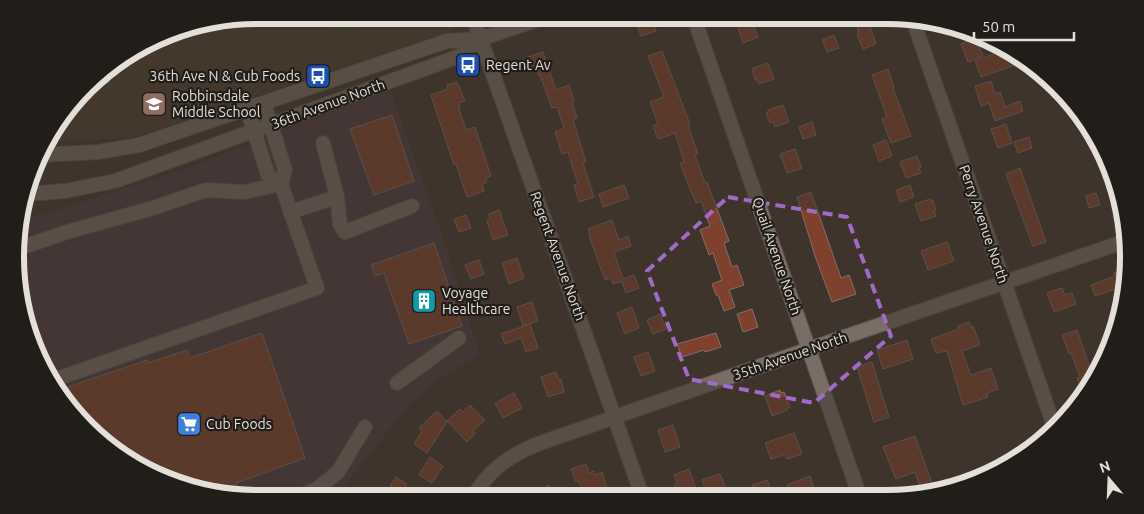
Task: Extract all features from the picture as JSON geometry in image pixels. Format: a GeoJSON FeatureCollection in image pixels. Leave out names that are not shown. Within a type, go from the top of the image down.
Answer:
{"type":"FeatureCollection","features":[{"type":"Feature","properties":{"kind":"street","name":"Regent Avenue North"},"geometry":{"type":"LineString","coordinates":[[475,24],[640,490]]}},
{"type":"Feature","properties":{"kind":"street","name":"36th Avenue North"},"geometry":{"type":"LineString","coordinates":[[48,155],[98,152],[139,145],[447,41],[480,39],[525,24]]}},
{"type":"Feature","properties":{"kind":"street","name":"Quail Avenue North"},"geometry":{"type":"LineString","coordinates":[[696,24],[858,490]]}},
{"type":"Feature","properties":{"kind":"street","name":"Perry Avenue North"},"geometry":{"type":"LineString","coordinates":[[915,26],[1052,422]]}},
{"type":"Feature","properties":{"kind":"street","name":"36th Avenue North"},"geometry":{"type":"LineString","coordinates":[[33,193],[65,191],[115,180],[460,56],[480,39]]}},
{"type":"Feature","properties":{"kind":"street"},"geometry":{"type":"LineString","coordinates":[[57,377],[316,288],[281,184],[285,170],[264,103]]}},
{"type":"Feature","properties":{"kind":"street"},"geometry":{"type":"LineString","coordinates":[[247,109],[268,175],[281,184]]}},
{"type":"Feature","properties":{"kind":"street"},"geometry":{"type":"LineString","coordinates":[[323,143],[337,197],[340,224],[346,232],[412,206]]}},
{"type":"Feature","properties":{"kind":"street"},"geometry":{"type":"LineString","coordinates":[[24,247],[206,190],[244,192],[281,184]]}},
{"type":"Feature","properties":{"kind":"street"},"geometry":{"type":"LineString","coordinates":[[290,212],[337,197]]}},
{"type":"Feature","properties":{"kind":"street","name":"35th Avenue North"},"geometry":{"type":"LineString","coordinates":[[478,490],[499,464],[536,445],[809,349],[1120,244]]}},
{"type":"Feature","properties":{"kind":"street"},"geometry":{"type":"LineString","coordinates":[[397,383],[459,338]]}},
{"type":"Feature","properties":{"kind":"street"},"geometry":{"type":"LineString","coordinates":[[317,490],[338,472],[365,427]]}},
{"type":"Feature","properties":{"kind":"highlighted area"},"geometry":{"type":"Polygon","coordinates":[[[728,197],[847,217],[891,336],[814,403],[689,379],[647,271],[728,197]]]}},
{"type":"Feature","properties":{"kind":"shaded area","name":"Robbinsdale Middle School"},"geometry":{"type":"Polygon","coordinates":[[[242,24],[458,24],[451,32],[128,138],[55,141],[82,103],[115,72],[140,55],[182,36],[211,28],[242,24]]]}},
{"type":"Feature","properties":{"kind":"shaded area"},"geometry":{"type":"Polygon","coordinates":[[[390,90],[441,232],[480,355],[440,378],[412,401],[341,490],[242,490],[211,486],[182,478],[154,466],[127,451],[92,422],[63,387],[48,360],[36,332],[28,303],[24,272],[24,242],[27,220],[190,167],[390,90]]]}},
{"type":"Feature","properties":{"kind":"green space"},"geometry":{"type":"Polygon","coordinates":[[[333,24],[366,24],[334,35],[333,24]]]}},
{"type":"Feature","properties":{"kind":"water"},"geometry":{"type":"Polygon","coordinates":[[[108,78],[109,82],[98,86],[108,78]]]}},
{"type":"Feature","properties":{"kind":"building"},"geometry":{"type":"Polygon","coordinates":[[[637,24],[653,24],[656,31],[641,36],[637,24]]]}},
{"type":"Feature","properties":{"kind":"building"},"geometry":{"type":"Polygon","coordinates":[[[753,24],[758,37],[743,43],[737,25],[753,24]]]}},
{"type":"Feature","properties":{"kind":"building"},"geometry":{"type":"Polygon","coordinates":[[[856,24],[869,24],[876,44],[863,49],[857,34],[859,33],[856,24]]]}},
{"type":"Feature","properties":{"kind":"building"},"geometry":{"type":"Polygon","coordinates":[[[834,35],[839,48],[827,52],[822,40],[834,35]]]}},
{"type":"Feature","properties":{"kind":"building"},"geometry":{"type":"Polygon","coordinates":[[[971,40],[978,43],[983,56],[968,62],[961,44],[971,40]]]}},
{"type":"Feature","properties":{"kind":"building"},"geometry":{"type":"Polygon","coordinates":[[[662,51],[690,124],[688,125],[698,154],[695,155],[729,241],[724,243],[732,267],[737,265],[744,285],[729,290],[735,307],[724,311],[712,284],[722,280],[713,253],[709,255],[700,230],[710,226],[701,201],[696,203],[686,179],[680,163],[684,162],[675,133],[658,139],[653,126],[658,124],[650,102],[664,97],[648,56],[662,51]]]}},
{"type":"Feature","properties":{"kind":"building"},"geometry":{"type":"Polygon","coordinates":[[[543,52],[556,90],[569,85],[574,101],[572,102],[577,118],[573,120],[586,162],[583,163],[594,197],[579,202],[574,185],[578,184],[568,152],[562,154],[555,132],[564,128],[557,107],[552,108],[540,75],[535,66],[532,67],[528,57],[543,52]]]}},
{"type":"Feature","properties":{"kind":"building"},"geometry":{"type":"Polygon","coordinates":[[[999,52],[1018,64],[981,77],[975,61],[999,52]]]}},
{"type":"Feature","properties":{"kind":"building"},"geometry":{"type":"Polygon","coordinates":[[[768,63],[774,79],[759,84],[757,79],[755,80],[752,70],[768,63]]]}},
{"type":"Feature","properties":{"kind":"building"},"geometry":{"type":"Polygon","coordinates":[[[888,69],[911,136],[891,143],[882,119],[887,117],[872,75],[888,69]]]}},
{"type":"Feature","properties":{"kind":"building"},"geometry":{"type":"Polygon","coordinates":[[[991,81],[995,94],[1000,92],[1005,107],[1020,101],[1023,111],[995,121],[989,103],[981,106],[975,86],[991,81]]]}},
{"type":"Feature","properties":{"kind":"building"},"geometry":{"type":"Polygon","coordinates":[[[457,82],[465,101],[458,103],[466,130],[475,127],[491,176],[486,178],[487,182],[482,185],[484,191],[467,197],[456,164],[454,165],[431,95],[448,89],[447,85],[457,82]]]}},
{"type":"Feature","properties":{"kind":"building"},"geometry":{"type":"Polygon","coordinates":[[[783,105],[789,122],[775,127],[773,122],[770,123],[766,113],[768,110],[783,105]]]}},
{"type":"Feature","properties":{"kind":"building"},"geometry":{"type":"Polygon","coordinates":[[[392,115],[414,181],[374,195],[350,129],[392,115]]]}},
{"type":"Feature","properties":{"kind":"building"},"geometry":{"type":"Polygon","coordinates":[[[812,122],[816,135],[803,139],[799,127],[812,122]]]}},
{"type":"Feature","properties":{"kind":"building"},"geometry":{"type":"Polygon","coordinates":[[[1006,124],[1012,143],[998,148],[991,129],[1006,124]]]}},
{"type":"Feature","properties":{"kind":"building"},"geometry":{"type":"Polygon","coordinates":[[[1029,137],[1032,148],[1018,153],[1014,142],[1029,137]]]}},
{"type":"Feature","properties":{"kind":"building"},"geometry":{"type":"Polygon","coordinates":[[[886,140],[892,156],[879,161],[873,145],[886,140]]]}},
{"type":"Feature","properties":{"kind":"building"},"geometry":{"type":"Polygon","coordinates":[[[795,149],[802,168],[787,173],[780,154],[795,149]]]}},
{"type":"Feature","properties":{"kind":"building"},"geometry":{"type":"Polygon","coordinates":[[[917,156],[921,173],[906,178],[900,162],[917,156]]]}},
{"type":"Feature","properties":{"kind":"building"},"geometry":{"type":"Polygon","coordinates":[[[1020,168],[1046,242],[1033,246],[1006,174],[1020,168]]]}},
{"type":"Feature","properties":{"kind":"building"},"geometry":{"type":"Polygon","coordinates":[[[624,185],[629,198],[603,207],[599,194],[624,185]]]}},
{"type":"Feature","properties":{"kind":"building"},"geometry":{"type":"Polygon","coordinates":[[[910,185],[914,197],[900,202],[896,190],[910,185]]]}},
{"type":"Feature","properties":{"kind":"building"},"geometry":{"type":"Polygon","coordinates":[[[811,192],[841,278],[849,275],[856,294],[832,302],[815,256],[797,197],[811,192]]]}},
{"type":"Feature","properties":{"kind":"building"},"geometry":{"type":"Polygon","coordinates":[[[1096,193],[1100,205],[1089,208],[1086,196],[1096,193]]]}},
{"type":"Feature","properties":{"kind":"building"},"geometry":{"type":"Polygon","coordinates":[[[930,199],[931,201],[933,200],[936,216],[921,221],[915,204],[930,199]]]}},
{"type":"Feature","properties":{"kind":"building"},"geometry":{"type":"Polygon","coordinates":[[[499,210],[508,235],[493,240],[487,221],[490,219],[489,214],[499,210]]]}},
{"type":"Feature","properties":{"kind":"building"},"geometry":{"type":"Polygon","coordinates":[[[466,215],[471,228],[459,232],[454,219],[466,215]]]}},
{"type":"Feature","properties":{"kind":"building"},"geometry":{"type":"Polygon","coordinates":[[[612,220],[619,240],[628,236],[631,246],[614,252],[623,279],[634,275],[639,288],[626,293],[622,281],[613,284],[611,278],[605,280],[589,236],[588,229],[612,220]]]}},
{"type":"Feature","properties":{"kind":"building"},"geometry":{"type":"Polygon","coordinates":[[[947,242],[954,261],[928,270],[921,251],[947,242]]]}},
{"type":"Feature","properties":{"kind":"building","name":"Voyage Healthcare"},"geometry":{"type":"Polygon","coordinates":[[[434,243],[462,326],[409,344],[384,273],[375,276],[371,265],[434,243]]]}},
{"type":"Feature","properties":{"kind":"building"},"geometry":{"type":"Polygon","coordinates":[[[517,258],[524,278],[509,284],[502,263],[517,258]]]}},
{"type":"Feature","properties":{"kind":"building"},"geometry":{"type":"Polygon","coordinates":[[[479,260],[484,274],[471,279],[465,265],[479,260]]]}},
{"type":"Feature","properties":{"kind":"building"},"geometry":{"type":"Polygon","coordinates":[[[1120,271],[1118,288],[1095,296],[1091,285],[1115,276],[1114,273],[1120,271]]]}},
{"type":"Feature","properties":{"kind":"building"},"geometry":{"type":"Polygon","coordinates":[[[1062,288],[1065,295],[1072,293],[1076,304],[1054,312],[1047,293],[1062,288]]]}},
{"type":"Feature","properties":{"kind":"building"},"geometry":{"type":"Polygon","coordinates":[[[532,302],[538,321],[523,326],[517,307],[532,302]]]}},
{"type":"Feature","properties":{"kind":"building"},"geometry":{"type":"Polygon","coordinates":[[[632,307],[639,328],[625,334],[617,313],[632,307]]]}},
{"type":"Feature","properties":{"kind":"building"},"geometry":{"type":"Polygon","coordinates":[[[752,309],[758,327],[743,332],[737,314],[752,309]]]}},
{"type":"Feature","properties":{"kind":"building"},"geometry":{"type":"Polygon","coordinates":[[[660,314],[666,329],[653,334],[647,320],[660,314]]]}},
{"type":"Feature","properties":{"kind":"building"},"geometry":{"type":"Polygon","coordinates":[[[969,322],[971,327],[973,326],[980,345],[962,351],[971,375],[991,368],[998,389],[987,393],[988,397],[963,405],[947,351],[936,353],[931,339],[959,329],[958,326],[969,322]]]}},
{"type":"Feature","properties":{"kind":"building"},"geometry":{"type":"Polygon","coordinates":[[[530,324],[538,348],[526,352],[521,338],[505,344],[501,334],[530,324]]]}},
{"type":"Feature","properties":{"kind":"building"},"geometry":{"type":"Polygon","coordinates":[[[1077,330],[1091,370],[1080,388],[1077,378],[1080,377],[1062,335],[1077,330]]]}},
{"type":"Feature","properties":{"kind":"building","name":"Cub Foods"},"geometry":{"type":"Polygon","coordinates":[[[262,333],[305,458],[236,483],[239,490],[211,486],[182,478],[140,459],[115,442],[92,422],[65,388],[147,360],[148,363],[187,350],[190,358],[262,333]]]}},
{"type":"Feature","properties":{"kind":"building"},"geometry":{"type":"Polygon","coordinates":[[[716,333],[721,347],[682,357],[677,344],[716,333]]]}},
{"type":"Feature","properties":{"kind":"building"},"geometry":{"type":"Polygon","coordinates":[[[907,340],[913,359],[883,369],[877,350],[907,340]]]}},
{"type":"Feature","properties":{"kind":"building"},"geometry":{"type":"Polygon","coordinates":[[[648,352],[655,371],[641,376],[634,357],[648,352]]]}},
{"type":"Feature","properties":{"kind":"building"},"geometry":{"type":"Polygon","coordinates":[[[872,362],[889,417],[874,422],[857,367],[872,362]]]}},
{"type":"Feature","properties":{"kind":"building"},"geometry":{"type":"Polygon","coordinates":[[[556,372],[559,380],[561,379],[564,392],[548,397],[541,377],[556,372]]]}},
{"type":"Feature","properties":{"kind":"building"},"geometry":{"type":"Polygon","coordinates":[[[780,390],[781,393],[784,392],[790,407],[772,416],[765,396],[780,390]]]}},
{"type":"Feature","properties":{"kind":"building"},"geometry":{"type":"Polygon","coordinates":[[[514,393],[522,408],[503,418],[495,403],[514,393]]]}},
{"type":"Feature","properties":{"kind":"building"},"geometry":{"type":"Polygon","coordinates":[[[470,405],[485,420],[473,431],[475,434],[467,442],[447,421],[460,409],[463,412],[470,405]]]}},
{"type":"Feature","properties":{"kind":"building"},"geometry":{"type":"Polygon","coordinates":[[[437,411],[447,422],[427,453],[414,444],[422,431],[419,428],[437,411]]]}},
{"type":"Feature","properties":{"kind":"building"},"geometry":{"type":"Polygon","coordinates":[[[673,425],[680,447],[665,452],[658,430],[673,425]]]}},
{"type":"Feature","properties":{"kind":"building"},"geometry":{"type":"Polygon","coordinates":[[[794,433],[802,454],[787,459],[785,455],[771,459],[765,443],[794,433]]]}},
{"type":"Feature","properties":{"kind":"building"},"geometry":{"type":"Polygon","coordinates":[[[915,436],[932,483],[920,487],[915,472],[896,479],[883,447],[915,436]]]}},
{"type":"Feature","properties":{"kind":"building"},"geometry":{"type":"Polygon","coordinates":[[[430,457],[443,466],[432,483],[419,475],[430,457]]]}},
{"type":"Feature","properties":{"kind":"building"},"geometry":{"type":"Polygon","coordinates":[[[586,464],[589,473],[594,471],[595,475],[602,472],[607,488],[601,490],[582,490],[579,481],[576,482],[571,469],[586,464]]]}},
{"type":"Feature","properties":{"kind":"building"},"geometry":{"type":"Polygon","coordinates":[[[689,469],[696,489],[676,490],[674,485],[677,483],[674,475],[689,469]]]}},
{"type":"Feature","properties":{"kind":"building"},"geometry":{"type":"Polygon","coordinates":[[[720,474],[726,489],[705,490],[702,480],[720,474]]]}},
{"type":"Feature","properties":{"kind":"building"},"geometry":{"type":"Polygon","coordinates":[[[810,476],[815,490],[789,490],[787,485],[810,476]]]}},
{"type":"Feature","properties":{"kind":"building"},"geometry":{"type":"Polygon","coordinates":[[[396,477],[407,484],[403,490],[396,490],[390,486],[396,477]]]}},
{"type":"Feature","properties":{"kind":"building"},"geometry":{"type":"Polygon","coordinates":[[[767,480],[771,490],[754,490],[752,485],[767,480]]]}},
{"type":"Feature","properties":{"kind":"building"},"geometry":{"type":"Polygon","coordinates":[[[549,485],[552,490],[542,490],[549,485]]]}},
{"type":"Feature","properties":{"kind":"place","name":"Regent Av"},"geometry":{"type":"Point","coordinates":[468,65]}},
{"type":"Feature","properties":{"kind":"place","name":"36th Ave N & Cub Foods"},"geometry":{"type":"Point","coordinates":[318,76]}},
{"type":"Feature","properties":{"kind":"place","name":"Robbinsdale Middle School"},"geometry":{"type":"Point","coordinates":[154,104]}},
{"type":"Feature","properties":{"kind":"place","name":"Voyage Healthcare"},"geometry":{"type":"Point","coordinates":[424,301]}},
{"type":"Feature","properties":{"kind":"place","name":"Cub Foods"},"geometry":{"type":"Point","coordinates":[189,424]}}]}
